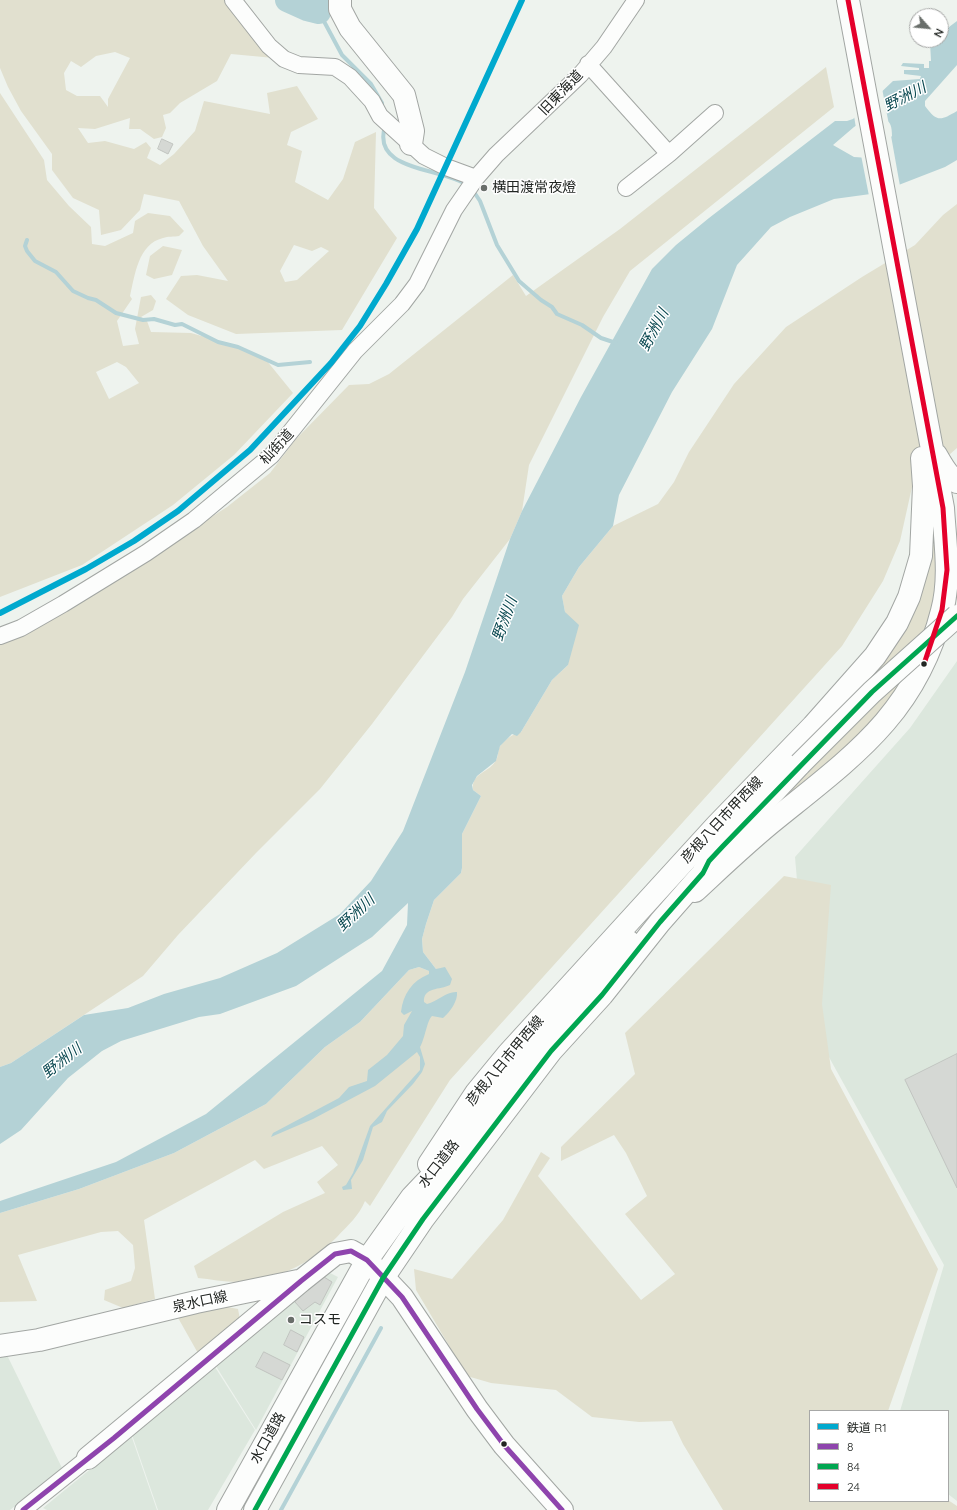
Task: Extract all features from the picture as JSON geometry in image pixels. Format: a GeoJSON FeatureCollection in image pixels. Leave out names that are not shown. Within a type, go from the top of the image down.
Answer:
{"type":"FeatureCollection","features":[{"type":"Feature","properties":{"kind":"main road"},"geometry":{"type":"LineString","coordinates":[[340,0],[340,9],[350,28],[404,95],[414,131],[411,144]]}},
{"type":"Feature","properties":{"kind":"main road","name":"彦根八日市甲西線"},"geometry":{"type":"LineString","coordinates":[[412,1197],[423,1172],[476,1093],[508,1054],[717,825],[813,726],[875,656],[897,623],[909,597],[921,556],[940,478],[922,402],[849,6]]}},
{"type":"Feature","properties":{"kind":"main road","name":"彦根八日市甲西線"},"geometry":{"type":"LineString","coordinates":[[641,946],[649,942],[685,900],[726,862],[860,750],[894,712],[923,667],[942,610],[947,570],[946,548],[950,506],[940,478],[920,434],[922,402]]}},
{"type":"Feature","properties":{"kind":"main road"},"geometry":{"type":"LineString","coordinates":[[921,556],[928,537],[950,506]]}},
{"type":"Feature","properties":{"kind":"main road"},"geometry":{"type":"LineString","coordinates":[[946,548],[957,526]]}},
{"type":"Feature","properties":{"kind":"main road","name":"水口道路"},"geometry":{"type":"LineString","coordinates":[[255,1510],[383,1278],[464,1164],[546,1057],[602,995],[703,872],[709,861],[800,764],[872,692],[957,616]]}},
{"type":"Feature","properties":{"kind":"main road","name":"水口道路"},"geometry":{"type":"LineString","coordinates":[[228,1510],[368,1260],[412,1197],[431,1177],[480,1110],[569,1004],[695,868],[709,861]]}},
{"type":"Feature","properties":{"kind":"main road","name":"泉水口線"},"geometry":{"type":"LineString","coordinates":[[0,1346],[51,1337],[196,1302],[301,1281],[335,1254],[351,1251],[368,1260],[402,1297],[482,1416],[504,1445],[562,1510]]}},
{"type":"Feature","properties":{"kind":"main road"},"geometry":{"type":"LineString","coordinates":[[88,1458],[301,1281]]}},
{"type":"Feature","properties":{"kind":"street"},"geometry":{"type":"LineString","coordinates":[[233,0],[269,46],[284,59],[299,65],[336,67],[350,77],[372,101],[385,120],[424,156],[472,183]]}},
{"type":"Feature","properties":{"kind":"street","name":"旧東海道"},"geometry":{"type":"LineString","coordinates":[[472,183],[496,156],[561,95],[604,47],[636,0]]}},
{"type":"Feature","properties":{"kind":"street"},"geometry":{"type":"LineString","coordinates":[[588,64],[669,154]]}},
{"type":"Feature","properties":{"kind":"street"},"geometry":{"type":"LineString","coordinates":[[626,188],[669,154],[715,113]]}},
{"type":"Feature","properties":{"kind":"street","name":"杣街道"},"geometry":{"type":"LineString","coordinates":[[0,636],[21,628],[146,553],[194,520],[272,455],[355,351],[402,304],[418,284],[454,210],[472,183]]}},
{"type":"Feature","properties":{"kind":"street"},"geometry":{"type":"LineString","coordinates":[[23,1510],[88,1458]]}},
{"type":"Feature","properties":{"kind":"shaded area"},"geometry":{"type":"Polygon","coordinates":[[[957,661],[957,1501],[949,1495],[949,1410],[900,1410],[944,1265],[809,1021],[795,857],[910,728],[957,661]]]}},
{"type":"Feature","properties":{"kind":"shaded area","name":"コスモ"},"geometry":{"type":"Polygon","coordinates":[[[326,1271],[338,1277],[256,1430],[214,1363],[326,1271]]]}},
{"type":"Feature","properties":{"kind":"shaded area"},"geometry":{"type":"Polygon","coordinates":[[[7,1355],[62,1468],[10,1510],[0,1510],[0,1356],[7,1355]]]}},
{"type":"Feature","properties":{"kind":"shaded area"},"geometry":{"type":"Polygon","coordinates":[[[213,1364],[255,1430],[208,1510],[158,1510],[131,1432],[213,1364]]]}},
{"type":"Feature","properties":{"kind":"shaded area"},"geometry":{"type":"Polygon","coordinates":[[[130,1432],[157,1510],[47,1510],[43,1508],[99,1462],[130,1432]]]}},
{"type":"Feature","properties":{"kind":"green space"},"geometry":{"type":"Polygon","coordinates":[[[0,0],[228,0],[274,58],[231,54],[217,81],[180,103],[170,113],[163,115],[166,128],[162,137],[154,139],[140,129],[129,129],[130,118],[95,129],[78,128],[88,143],[105,141],[134,149],[146,142],[151,148],[147,158],[160,165],[174,154],[195,131],[204,101],[270,114],[267,93],[297,86],[318,119],[291,132],[287,145],[302,151],[295,182],[328,200],[343,179],[355,142],[376,132],[374,208],[397,238],[342,330],[236,334],[188,315],[166,299],[181,276],[197,275],[228,281],[203,246],[179,201],[144,194],[140,210],[121,230],[101,235],[99,210],[73,198],[52,170],[52,154],[21,111],[0,68],[0,0]],[[115,52],[96,56],[81,67],[71,61],[64,73],[66,90],[77,96],[100,96],[108,107],[108,99],[130,58],[115,52]],[[294,245],[280,271],[285,282],[297,280],[329,251],[321,247],[312,251],[294,245]]]}},
{"type":"Feature","properties":{"kind":"green space"},"geometry":{"type":"Polygon","coordinates":[[[826,67],[834,107],[630,271],[603,317],[529,465],[522,511],[510,539],[463,599],[452,617],[372,724],[320,789],[256,853],[178,935],[143,976],[11,1063],[0,1067],[0,642],[142,561],[227,507],[270,473],[296,439],[349,385],[369,384],[389,374],[513,275],[526,296],[620,229],[826,67]]]}},
{"type":"Feature","properties":{"kind":"green space"},"geometry":{"type":"Polygon","coordinates":[[[0,93],[44,160],[47,180],[69,206],[91,227],[92,244],[105,246],[133,233],[135,221],[148,213],[170,216],[184,231],[179,236],[165,237],[155,241],[143,253],[136,270],[130,296],[132,299],[117,321],[123,346],[139,344],[135,329],[141,297],[151,295],[156,301],[153,310],[141,317],[147,321],[151,332],[191,333],[230,344],[267,361],[293,393],[234,455],[173,505],[82,565],[0,597],[0,93]],[[117,362],[96,372],[109,399],[139,383],[126,367],[117,362]]]}},
{"type":"Feature","properties":{"kind":"green space"},"geometry":{"type":"Polygon","coordinates":[[[957,204],[957,448],[912,487],[900,541],[883,581],[842,646],[450,1080],[370,1206],[365,1201],[356,1216],[337,1237],[315,1256],[292,1269],[252,1281],[232,1282],[198,1278],[194,1266],[283,1212],[325,1193],[317,1182],[338,1165],[322,1146],[264,1169],[255,1160],[144,1220],[155,1299],[123,1308],[104,1300],[105,1290],[131,1281],[135,1268],[133,1245],[118,1231],[101,1232],[18,1255],[37,1301],[0,1302],[0,1213],[79,1189],[174,1153],[266,1104],[325,1047],[360,1022],[409,970],[419,967],[429,971],[436,969],[423,952],[422,939],[434,900],[461,873],[462,834],[481,796],[473,790],[473,784],[478,776],[490,768],[493,764],[503,742],[521,732],[552,680],[568,665],[565,612],[562,596],[579,567],[613,526],[658,504],[674,482],[689,452],[734,384],[786,327],[862,277],[915,245],[943,215],[957,204]]]}},
{"type":"Feature","properties":{"kind":"green space"},"geometry":{"type":"Polygon","coordinates":[[[163,246],[182,250],[172,275],[154,279],[146,275],[150,256],[163,246]]]}},
{"type":"Feature","properties":{"kind":"green space"},"geometry":{"type":"Polygon","coordinates":[[[933,545],[942,545],[938,614],[891,711],[724,855],[812,768],[795,753],[887,657],[909,623],[920,598],[933,545]]]}},
{"type":"Feature","properties":{"kind":"green space"},"geometry":{"type":"Polygon","coordinates":[[[784,876],[831,885],[822,1004],[831,1069],[938,1269],[888,1410],[809,1410],[809,1502],[949,1502],[949,1501],[957,1506],[957,1510],[723,1510],[683,1444],[672,1421],[639,1422],[592,1417],[556,1390],[491,1383],[467,1376],[416,1290],[414,1269],[452,1279],[503,1220],[541,1152],[550,1158],[538,1176],[641,1300],[675,1274],[625,1214],[647,1196],[626,1153],[614,1135],[561,1161],[561,1147],[635,1074],[625,1033],[784,876]]]}},
{"type":"Feature","properties":{"kind":"green space"},"geometry":{"type":"Polygon","coordinates":[[[217,1305],[238,1309],[241,1325],[199,1355],[177,1316],[217,1305]]]}},
{"type":"Feature","properties":{"kind":"water","name":"野洲川"},"geometry":{"type":"Polygon","coordinates":[[[957,21],[957,65],[925,101],[925,106],[933,115],[939,118],[947,117],[957,111],[957,160],[945,167],[878,193],[834,199],[790,217],[771,227],[737,265],[712,329],[672,392],[619,495],[613,526],[579,567],[562,596],[565,612],[579,625],[568,665],[552,680],[521,732],[517,736],[512,734],[500,746],[496,761],[477,776],[472,785],[473,790],[481,796],[462,834],[461,873],[434,900],[422,939],[423,952],[436,969],[445,967],[452,979],[450,985],[429,991],[424,997],[424,1002],[427,1004],[453,992],[457,992],[455,1003],[451,1010],[443,1018],[432,1016],[430,1018],[420,1047],[425,1064],[422,1072],[413,1084],[387,1111],[382,1122],[373,1127],[363,1160],[351,1180],[352,1189],[343,1190],[342,1187],[346,1185],[353,1173],[370,1126],[420,1070],[420,1057],[417,1052],[375,1086],[313,1119],[271,1137],[273,1133],[339,1098],[349,1087],[367,1081],[368,1070],[387,1055],[403,1036],[404,1025],[412,1011],[404,1015],[401,1012],[406,994],[413,984],[429,974],[429,971],[419,967],[409,970],[360,1022],[325,1047],[266,1104],[174,1153],[79,1189],[0,1213],[0,1201],[116,1162],[206,1114],[382,971],[407,925],[408,903],[372,937],[296,986],[220,1014],[199,1017],[121,1041],[102,1051],[68,1078],[21,1130],[0,1144],[0,1067],[11,1063],[84,1015],[128,1008],[164,994],[220,978],[277,953],[340,914],[371,881],[403,831],[465,672],[510,539],[522,511],[581,397],[652,269],[676,245],[709,218],[835,121],[847,121],[853,119],[893,81],[920,79],[921,76],[904,74],[904,70],[919,70],[919,68],[901,66],[903,63],[924,64],[924,68],[929,68],[929,61],[931,61],[930,48],[949,48],[949,27],[957,21]],[[868,118],[854,127],[833,145],[854,157],[869,158],[892,136],[891,125],[883,119],[868,118]]]}},
{"type":"Feature","properties":{"kind":"pier"},"geometry":{"type":"Polygon","coordinates":[[[882,88],[889,125],[884,121],[869,120],[856,128],[854,116],[882,88]]]}},
{"type":"Feature","properties":{"kind":"pier"},"geometry":{"type":"Polygon","coordinates":[[[890,130],[900,186],[878,195],[869,196],[861,155],[868,156],[890,136],[890,130]]]}},
{"type":"Feature","properties":{"kind":"building"},"geometry":{"type":"Polygon","coordinates":[[[162,139],[173,144],[168,154],[158,149],[162,139]]]}},
{"type":"Feature","properties":{"kind":"building"},"geometry":{"type":"Polygon","coordinates":[[[957,1054],[957,1188],[905,1080],[957,1054]]]}},
{"type":"Feature","properties":{"kind":"building"},"geometry":{"type":"Polygon","coordinates":[[[324,1277],[332,1282],[320,1305],[315,1302],[303,1311],[295,1302],[324,1277]]]}},
{"type":"Feature","properties":{"kind":"building"},"geometry":{"type":"Polygon","coordinates":[[[291,1330],[304,1337],[297,1352],[284,1345],[291,1330]]]}},
{"type":"Feature","properties":{"kind":"building"},"geometry":{"type":"Polygon","coordinates":[[[264,1352],[290,1365],[282,1380],[256,1367],[264,1352]]]}},
{"type":"Feature","properties":{"kind":"waterway"},"geometry":{"type":"LineString","coordinates":[[287,0],[307,9],[319,12],[320,0]]}},
{"type":"Feature","properties":{"kind":"waterway"},"geometry":{"type":"LineString","coordinates":[[319,12],[342,55],[371,84],[382,103]]}},
{"type":"Feature","properties":{"kind":"waterway"},"geometry":{"type":"LineString","coordinates":[[385,126],[383,141],[388,152],[398,160],[411,166],[456,179],[467,185]]}},
{"type":"Feature","properties":{"kind":"waterway"},"geometry":{"type":"LineString","coordinates":[[472,189],[480,201],[497,245],[519,281],[541,300],[552,307],[557,314],[582,325],[601,338],[616,343]]}},
{"type":"Feature","properties":{"kind":"waterway"},"geometry":{"type":"LineString","coordinates":[[27,240],[25,246],[35,261],[56,272],[73,291],[96,300],[116,313],[143,320],[154,319],[175,325],[182,324],[218,342],[238,347],[278,365],[310,362]]}},
{"type":"Feature","properties":{"kind":"waterway"},"geometry":{"type":"LineString","coordinates":[[281,1510],[381,1328]]}},
{"type":"Feature","properties":{"kind":"rail line","name":"R1"},"geometry":{"type":"LineString","coordinates":[[0,613],[86,569],[134,541],[178,511],[250,450],[331,363],[360,326],[417,229],[522,0]]}},
{"type":"Feature","properties":{"kind":"transit line","name":"24"},"geometry":{"type":"LineString","coordinates":[[848,0],[943,508],[947,570],[942,610],[924,664]]}},
{"type":"Feature","properties":{"kind":"transit line","name":"84"},"geometry":{"type":"LineString","coordinates":[[255,1510],[383,1278],[423,1219],[551,1051],[602,995],[660,922],[703,873],[709,861],[872,692],[957,616]]}},
{"type":"Feature","properties":{"kind":"transit line","name":"8"},"geometry":{"type":"LineString","coordinates":[[23,1510],[114,1438],[335,1254],[351,1251],[367,1260],[402,1297],[477,1409],[504,1445],[562,1510]]}},
{"type":"Feature","properties":{"kind":"place","name":"横田渡常夜燈"},"geometry":{"type":"Point","coordinates":[484,188]}},
{"type":"Feature","properties":{"kind":"place","name":"コスモ"},"geometry":{"type":"Point","coordinates":[291,1320]}}]}
